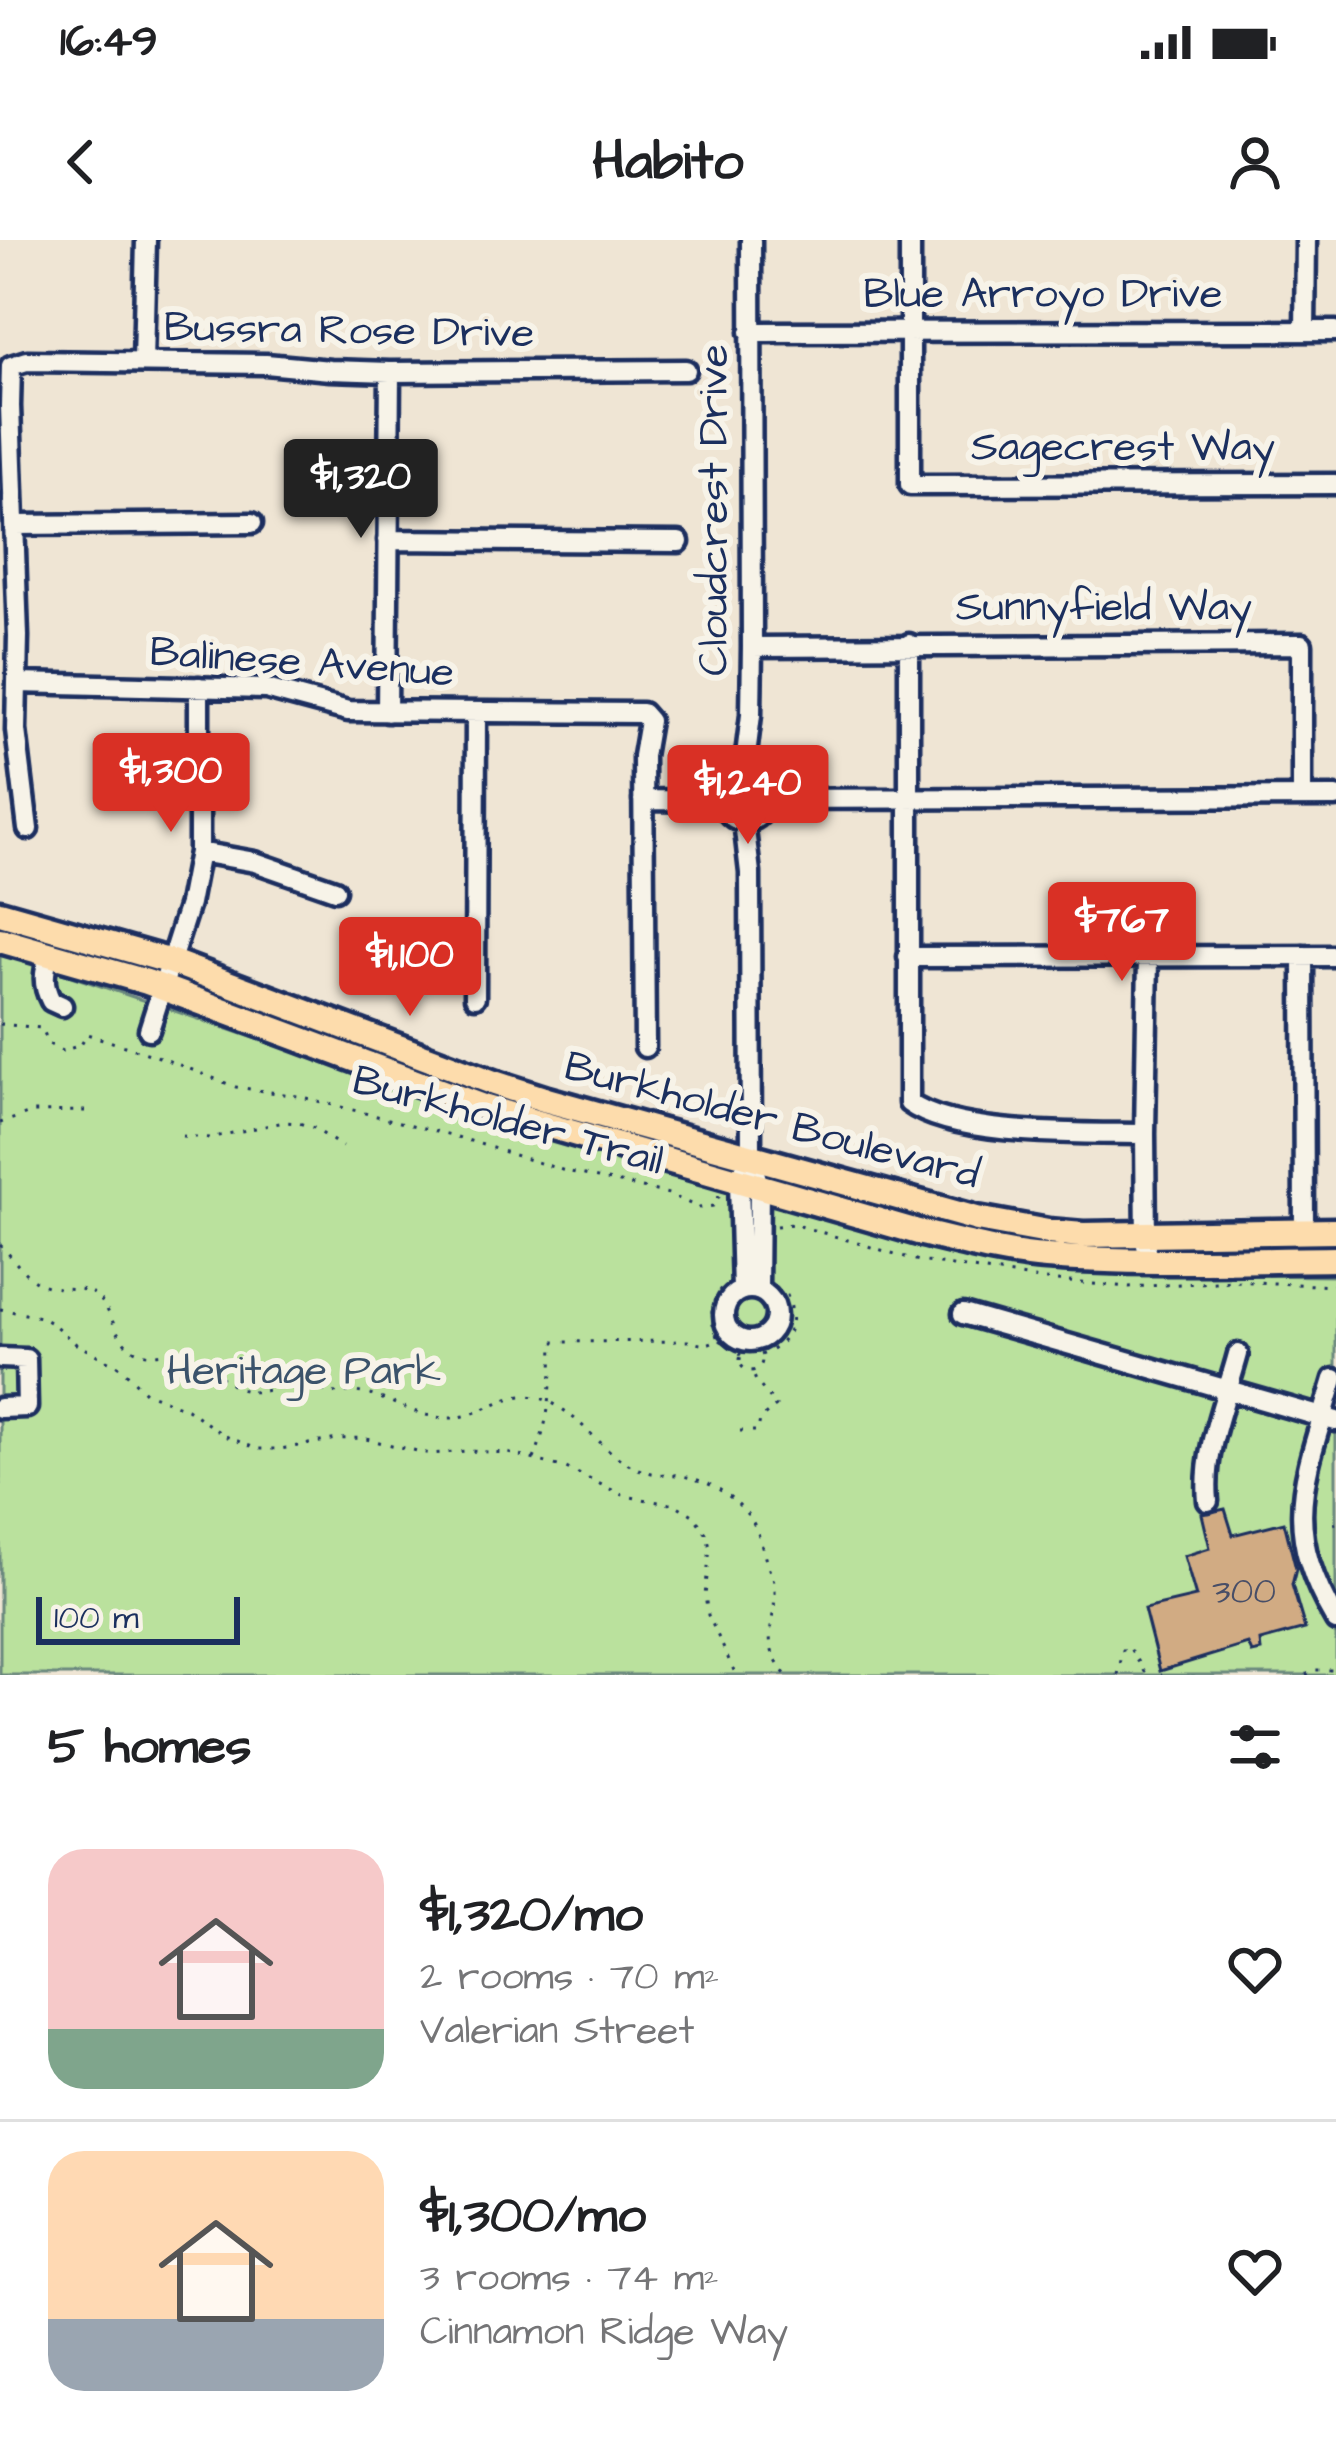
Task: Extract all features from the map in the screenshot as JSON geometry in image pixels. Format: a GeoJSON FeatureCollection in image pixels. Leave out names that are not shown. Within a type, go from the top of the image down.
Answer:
{"type":"FeatureCollection","features":[{"type":"Feature","properties":{"kind":"main road","name":"Burkholder Boulevard"},"geometry":{"type":"LineString","coordinates":[[0,913],[172,962],[494,1083],[1012,1226],[1083,1234],[1336,1231]]}},
{"type":"Feature","properties":{"kind":"main road","name":"Burkholder Boulevard"},"geometry":{"type":"LineString","coordinates":[[0,940],[164,988],[483,1107],[743,1189],[990,1249],[1043,1257],[1146,1260],[1336,1259]]}},
{"type":"Feature","properties":{"kind":"street"},"geometry":{"type":"LineString","coordinates":[[143,362],[146,240]]}},
{"type":"Feature","properties":{"kind":"street","name":"Cloudcrest Drive"},"geometry":{"type":"LineString","coordinates":[[743,779],[751,715],[751,240]]}},
{"type":"Feature","properties":{"kind":"street"},"geometry":{"type":"LineString","coordinates":[[910,240],[910,332]]}},
{"type":"Feature","properties":{"kind":"street"},"geometry":{"type":"LineString","coordinates":[[1304,331],[1306,240]]}},
{"type":"Feature","properties":{"kind":"street","name":"Blue Arroyo Drive"},"geometry":{"type":"LineString","coordinates":[[750,332],[1336,331]]}},
{"type":"Feature","properties":{"kind":"street","name":"Sagecrest Way"},"geometry":{"type":"LineString","coordinates":[[910,332],[910,485],[1336,484]]}},
{"type":"Feature","properties":{"kind":"street","name":"Bussra Rose Drive"},"geometry":{"type":"LineString","coordinates":[[14,524],[11,366],[27,361],[266,364],[390,372],[686,370]]}},
{"type":"Feature","properties":{"kind":"street"},"geometry":{"type":"LineString","coordinates":[[387,712],[390,372]]}},
{"type":"Feature","properties":{"kind":"street"},"geometry":{"type":"LineString","coordinates":[[28,829],[16,730],[14,524],[252,524]]}},
{"type":"Feature","properties":{"kind":"street"},"geometry":{"type":"LineString","coordinates":[[388,540],[679,542]]}},
{"type":"Feature","properties":{"kind":"street"},"geometry":{"type":"LineString","coordinates":[[909,644],[909,1102],[921,1111],[970,1123],[1034,1132],[1144,1134]]}},
{"type":"Feature","properties":{"kind":"street","name":"Sunnyfield Way"},"geometry":{"type":"LineString","coordinates":[[752,647],[1302,644],[1302,797]]}},
{"type":"Feature","properties":{"kind":"street","name":"Balinese Avenue"},"geometry":{"type":"LineString","coordinates":[[18,683],[266,689],[348,711],[641,713],[649,722],[643,800]]}},
{"type":"Feature","properties":{"kind":"street"},"geometry":{"type":"LineString","coordinates":[[149,1030],[189,904],[199,852],[199,687]]}},
{"type":"Feature","properties":{"kind":"street"},"geometry":{"type":"LineString","coordinates":[[475,998],[476,712]]}},
{"type":"Feature","properties":{"kind":"street"},"geometry":{"type":"LineString","coordinates":[[743,779],[759,784],[766,799],[760,814],[744,821],[730,815],[724,801],[726,790],[743,779]]}},
{"type":"Feature","properties":{"kind":"street"},"geometry":{"type":"LineString","coordinates":[[766,799],[1336,797]]}},
{"type":"Feature","properties":{"kind":"street"},"geometry":{"type":"LineString","coordinates":[[645,1047],[643,800],[724,801]]}},
{"type":"Feature","properties":{"kind":"street"},"geometry":{"type":"LineString","coordinates":[[742,1287],[743,1189],[751,1157],[750,873],[744,821]]}},
{"type":"Feature","properties":{"kind":"street"},"geometry":{"type":"LineString","coordinates":[[199,852],[255,862],[334,890]]}},
{"type":"Feature","properties":{"kind":"street"},"geometry":{"type":"LineString","coordinates":[[49,954],[45,990],[51,1001],[62,1006]]}},
{"type":"Feature","properties":{"kind":"street"},"geometry":{"type":"LineString","coordinates":[[1146,1260],[1148,956]]}},
{"type":"Feature","properties":{"kind":"street"},"geometry":{"type":"LineString","coordinates":[[1304,956],[1304,1231]]}},
{"type":"Feature","properties":{"kind":"street"},"geometry":{"type":"LineString","coordinates":[[908,957],[1336,956]]}},
{"type":"Feature","properties":{"kind":"street"},"geometry":{"type":"LineString","coordinates":[[963,1314],[1329,1419]]}},
{"type":"Feature","properties":{"kind":"street"},"geometry":{"type":"LineString","coordinates":[[1208,1501],[1208,1456],[1238,1354]]}},
{"type":"Feature","properties":{"kind":"street"},"geometry":{"type":"LineString","coordinates":[[0,1358],[26,1358],[27,1391],[27,1407],[0,1408]]}},
{"type":"Feature","properties":{"kind":"street"},"geometry":{"type":"LineString","coordinates":[[1334,1378],[1329,1419],[1306,1470],[1301,1503],[1302,1534],[1320,1594],[1336,1622]]}},
{"type":"Feature","properties":{"kind":"path","name":"Burkholder Trail"},"geometry":{"type":"LineString","coordinates":[[0,1024],[42,1028],[49,1044],[62,1051],[81,1045],[87,1034],[236,1087],[298,1096],[451,1135],[562,1170],[669,1194],[698,1208],[712,1206],[721,1193],[743,1189]]}},
{"type":"Feature","properties":{"kind":"path"},"geometry":{"type":"LineString","coordinates":[[0,1124],[34,1112],[85,1111]]}},
{"type":"Feature","properties":{"kind":"path"},"geometry":{"type":"LineString","coordinates":[[182,1136],[209,1138],[299,1123],[342,1147]]}},
{"type":"Feature","properties":{"kind":"path"},"geometry":{"type":"LineString","coordinates":[[0,1246],[32,1280],[91,1293],[104,1304],[123,1342],[134,1350],[194,1355],[212,1373],[241,1389],[266,1392],[304,1384],[334,1393],[370,1395],[432,1417],[456,1418],[528,1396],[567,1412],[609,1453],[639,1470],[711,1484],[743,1508],[758,1529],[775,1581],[769,1635],[774,1658],[786,1675]]}},
{"type":"Feature","properties":{"kind":"path"},"geometry":{"type":"LineString","coordinates":[[740,1431],[758,1431],[760,1419],[776,1406],[752,1371],[742,1365],[741,1355],[718,1339],[712,1324],[711,1306],[742,1287]]}},
{"type":"Feature","properties":{"kind":"path"},"geometry":{"type":"LineString","coordinates":[[761,1355],[778,1347],[789,1333],[792,1306],[783,1288]]}},
{"type":"Feature","properties":{"kind":"path"},"geometry":{"type":"LineString","coordinates":[[0,1309],[40,1317],[76,1344],[122,1368],[145,1392],[187,1409],[223,1435],[257,1449],[362,1438],[430,1454],[508,1453],[566,1468],[625,1496],[676,1505],[693,1515],[706,1533],[709,1615],[736,1675]]}},
{"type":"Feature","properties":{"kind":"path"},"geometry":{"type":"LineString","coordinates":[[534,1459],[551,1402],[554,1342],[691,1341],[701,1345],[718,1339]]}},
{"type":"Feature","properties":{"kind":"path"},"geometry":{"type":"LineString","coordinates":[[741,1355],[749,1349],[761,1355],[761,1365],[752,1371]]}},
{"type":"Feature","properties":{"kind":"path"},"geometry":{"type":"LineString","coordinates":[[1118,1675],[1123,1650],[1129,1647],[1147,1675]]}},
{"type":"Feature","properties":{"kind":"path"},"geometry":{"type":"LineString","coordinates":[[1306,1675],[1313,1670],[1336,1670]]}},
{"type":"Feature","properties":{"kind":"green space","name":"Heritage Park"},"geometry":{"type":"Polygon","coordinates":[[[0,952],[361,1074],[1001,1264],[1102,1274],[1336,1276],[1336,1675],[0,1675],[0,952]]]}},
{"type":"Feature","properties":{"kind":"building"},"geometry":{"type":"Polygon","coordinates":[[[1225,1509],[1233,1535],[1284,1522],[1296,1569],[1292,1585],[1305,1629],[1260,1641],[1261,1651],[1252,1653],[1248,1644],[1160,1671],[1144,1609],[1196,1597],[1184,1556],[1210,1548],[1202,1514],[1225,1509]]]}}]}
